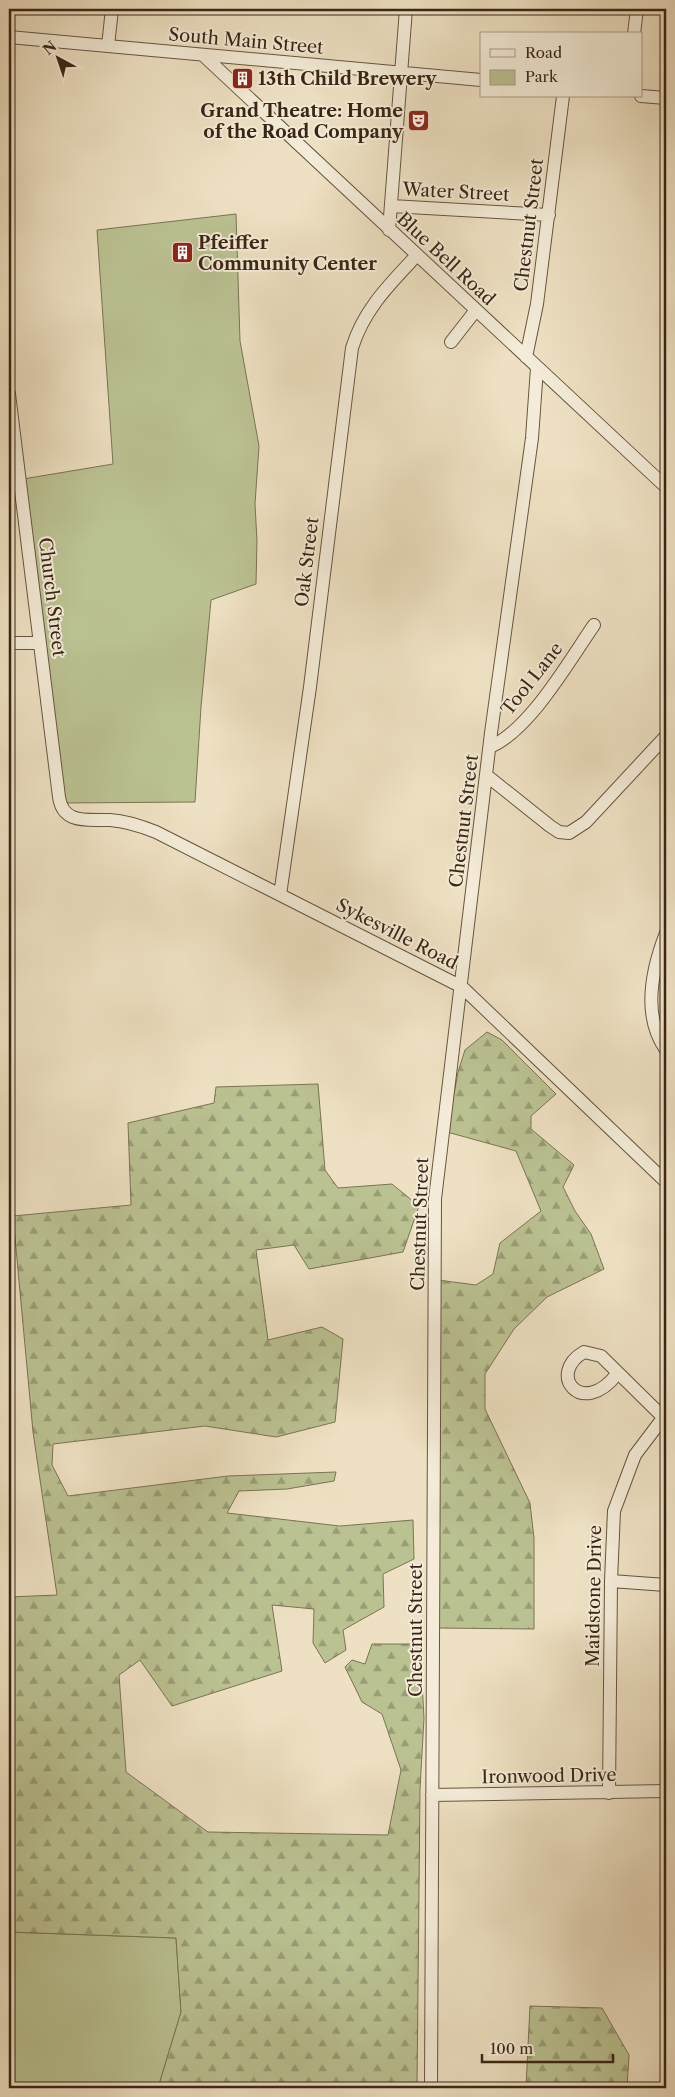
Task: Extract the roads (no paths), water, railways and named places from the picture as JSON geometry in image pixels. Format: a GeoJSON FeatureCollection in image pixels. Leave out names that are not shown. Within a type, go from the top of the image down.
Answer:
{"type":"FeatureCollection","features":[{"type":"Feature","properties":{"kind":"street"},"geometry":{"type":"LineString","coordinates":[[108,46],[112,9]]}},
{"type":"Feature","properties":{"kind":"street"},"geometry":{"type":"LineString","coordinates":[[389,230],[406,9]]}},
{"type":"Feature","properties":{"kind":"street"},"geometry":{"type":"LineString","coordinates":[[634,32],[637,9]]}},
{"type":"Feature","properties":{"kind":"street","name":"South Main Street"},"geometry":{"type":"LineString","coordinates":[[9,36],[480,80]]}},
{"type":"Feature","properties":{"kind":"street","name":"Blue Bell Road"},"geometry":{"type":"LineString","coordinates":[[203,55],[666,487]]}},
{"type":"Feature","properties":{"kind":"street"},"geometry":{"type":"LineString","coordinates":[[642,96],[666,98]]}},
{"type":"Feature","properties":{"kind":"street","name":"Chestnut Street"},"geometry":{"type":"LineString","coordinates":[[526,357],[537,304],[563,98]]}},
{"type":"Feature","properties":{"kind":"street","name":"Water Street"},"geometry":{"type":"LineString","coordinates":[[391,206],[549,215]]}},
{"type":"Feature","properties":{"kind":"street","name":"Oak Street"},"geometry":{"type":"LineString","coordinates":[[280,894],[310,687],[352,348],[357,331],[368,311],[417,255]]}},
{"type":"Feature","properties":{"kind":"street"},"geometry":{"type":"LineString","coordinates":[[451,342],[476,310]]}},
{"type":"Feature","properties":{"kind":"street","name":"Chestnut Street"},"geometry":{"type":"LineString","coordinates":[[431,2088],[435,1220],[444,1124],[462,987],[486,775],[532,438],[538,368]]}},
{"type":"Feature","properties":{"kind":"street","name":"Church Street"},"geometry":{"type":"LineString","coordinates":[[9,394],[15,503],[40,643],[60,805]]}},
{"type":"Feature","properties":{"kind":"street","name":"Tool Lane"},"geometry":{"type":"LineString","coordinates":[[490,747],[503,741],[529,716],[594,625]]}},
{"type":"Feature","properties":{"kind":"street"},"geometry":{"type":"LineString","coordinates":[[9,643],[40,643]]}},
{"type":"Feature","properties":{"kind":"street"},"geometry":{"type":"LineString","coordinates":[[486,775],[550,826],[559,832],[569,833],[586,822],[665,741]]}},
{"type":"Feature","properties":{"kind":"street","name":"Sykesville Road"},"geometry":{"type":"LineString","coordinates":[[60,805],[66,814],[76,819],[127,822],[156,832],[462,987],[666,1182]]}},
{"type":"Feature","properties":{"kind":"street"},"geometry":{"type":"LineString","coordinates":[[666,933],[652,977],[654,1019],[661,1042],[666,1050]]}},
{"type":"Feature","properties":{"kind":"street"},"geometry":{"type":"LineString","coordinates":[[617,1374],[665,1415]]}},
{"type":"Feature","properties":{"kind":"street","name":"Maidstone Drive"},"geometry":{"type":"LineString","coordinates":[[609,1793],[611,1581],[614,1511],[635,1455],[665,1415]]}},
{"type":"Feature","properties":{"kind":"street"},"geometry":{"type":"LineString","coordinates":[[611,1581],[666,1585]]}},
{"type":"Feature","properties":{"kind":"street","name":"Ironwood Drive"},"geometry":{"type":"LineString","coordinates":[[432,1795],[666,1791]]}},
{"type":"Feature","properties":{"kind":"place","name":"13th Child Brewery"},"geometry":{"type":"Point","coordinates":[242,79]}},
{"type":"Feature","properties":{"kind":"place","name":"Grand Theatre: Home of the Road Company"},"geometry":{"type":"Point","coordinates":[419,121]}},
{"type":"Feature","properties":{"kind":"place","name":"Pfeiffer Community Center"},"geometry":{"type":"Point","coordinates":[182,253]}}]}
